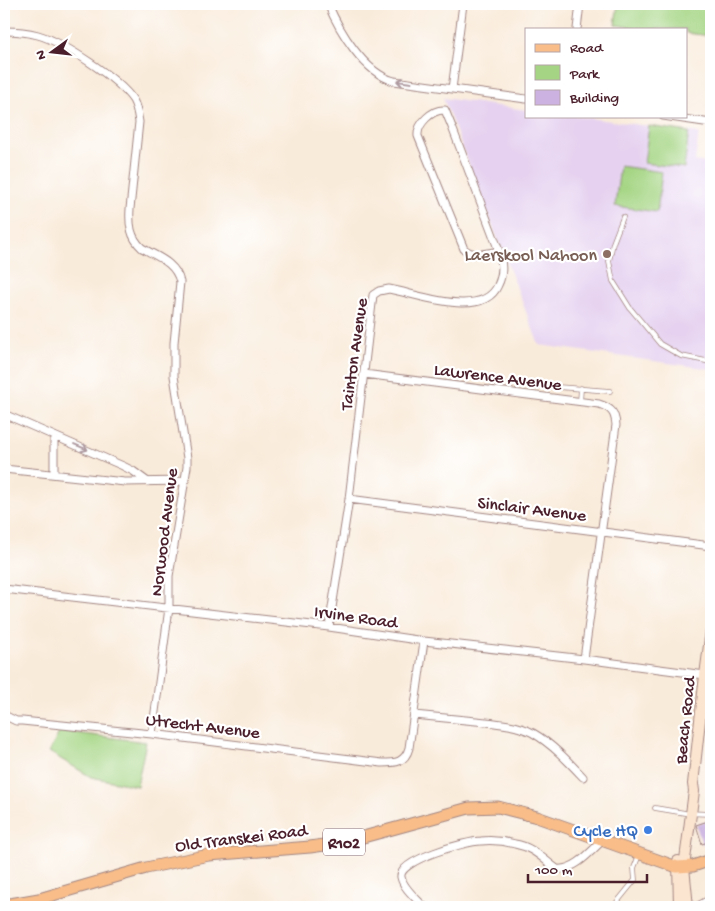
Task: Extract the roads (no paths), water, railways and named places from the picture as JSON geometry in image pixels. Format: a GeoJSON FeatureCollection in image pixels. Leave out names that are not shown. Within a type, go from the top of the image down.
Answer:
{"type":"FeatureCollection","features":[{"type":"Feature","properties":{"kind":"main road","name":"Old Transkei Road"},"geometry":{"type":"LineString","coordinates":[[4,904],[39,898],[146,868],[209,855],[310,847],[345,842],[469,808],[490,807],[515,810],[681,867]]}},
{"type":"Feature","properties":{"kind":"main road"},"geometry":{"type":"LineString","coordinates":[[681,867],[711,860]]}},
{"type":"Feature","properties":{"kind":"street"},"geometry":{"type":"LineString","coordinates":[[328,4],[349,41],[368,65],[379,75],[394,81],[525,99]]}},
{"type":"Feature","properties":{"kind":"street"},"geometry":{"type":"LineString","coordinates":[[452,89],[463,4]]}},
{"type":"Feature","properties":{"kind":"street"},"geometry":{"type":"LineString","coordinates":[[577,28],[580,4]]}},
{"type":"Feature","properties":{"kind":"street","name":"Norwood Avenue"},"geometry":{"type":"LineString","coordinates":[[4,31],[16,31],[39,36],[60,44],[86,60],[132,100],[139,122],[130,209],[130,227],[138,244],[169,264],[177,272],[181,289],[174,343],[173,370],[174,386],[187,458],[169,576],[169,608],[152,734]]}},
{"type":"Feature","properties":{"kind":"street","name":"Tainton Avenue"},"geometry":{"type":"LineString","coordinates":[[329,627],[349,500],[372,300],[375,293],[389,289],[462,303],[476,303],[491,295],[500,280],[503,270],[499,250],[445,110],[438,110],[423,122],[418,129],[418,136],[464,249],[478,255],[499,250]]}},
{"type":"Feature","properties":{"kind":"street"},"geometry":{"type":"LineString","coordinates":[[679,118],[711,122]]}},
{"type":"Feature","properties":{"kind":"street","name":"Lawrence Avenue"},"geometry":{"type":"LineString","coordinates":[[364,374],[599,404],[611,409],[616,418],[616,425],[601,532]]}},
{"type":"Feature","properties":{"kind":"street"},"geometry":{"type":"LineString","coordinates":[[4,414],[133,471],[148,482]]}},
{"type":"Feature","properties":{"kind":"street"},"geometry":{"type":"LineString","coordinates":[[54,436],[54,474]]}},
{"type":"Feature","properties":{"kind":"street"},"geometry":{"type":"LineString","coordinates":[[4,469],[125,482],[185,481]]}},
{"type":"Feature","properties":{"kind":"street","name":"Sinclair Avenue"},"geometry":{"type":"LineString","coordinates":[[349,500],[711,546]]}},
{"type":"Feature","properties":{"kind":"street"},"geometry":{"type":"LineString","coordinates":[[584,659],[601,532]]}},
{"type":"Feature","properties":{"kind":"street","name":"Irvine Road"},"geometry":{"type":"LineString","coordinates":[[4,588],[705,675]]}},
{"type":"Feature","properties":{"kind":"street","name":"Beach Road"},"geometry":{"type":"LineString","coordinates":[[681,867],[688,814],[694,791],[693,784],[711,630]]}},
{"type":"Feature","properties":{"kind":"street"},"geometry":{"type":"LineString","coordinates":[[424,641],[414,715],[497,724],[524,729],[544,741],[569,762],[583,777]]}},
{"type":"Feature","properties":{"kind":"street","name":"Utrecht Avenue"},"geometry":{"type":"LineString","coordinates":[[4,715],[22,722],[152,734],[382,762],[399,762],[403,760],[408,752],[414,715]]}},
{"type":"Feature","properties":{"kind":"street"},"geometry":{"type":"LineString","coordinates":[[424,907],[408,889],[401,877],[401,873],[407,865],[430,855],[464,843],[481,841],[503,842],[528,848],[561,870],[573,866],[603,840]]}},
{"type":"Feature","properties":{"kind":"street"},"geometry":{"type":"LineString","coordinates":[[679,907],[681,867]]}},
{"type":"Feature","properties":{"kind":"street"},"geometry":{"type":"LineString","coordinates":[[681,867],[688,907]]}},
{"type":"Feature","properties":{"kind":"lane"},"geometry":{"type":"LineString","coordinates":[[623,217],[613,243],[609,261],[613,281],[630,308],[660,344],[681,356],[711,362]]}},
{"type":"Feature","properties":{"kind":"lane"},"geometry":{"type":"LineString","coordinates":[[531,385],[610,391]]}},
{"type":"Feature","properties":{"kind":"lane"},"geometry":{"type":"LineString","coordinates":[[580,402],[582,388]]}},
{"type":"Feature","properties":{"kind":"lane"},"geometry":{"type":"LineString","coordinates":[[655,808],[688,814],[711,814]]}},
{"type":"Feature","properties":{"kind":"lane"},"geometry":{"type":"LineString","coordinates":[[613,907],[635,880],[634,868],[640,853]]}},
{"type":"Feature","properties":{"kind":"lane"},"geometry":{"type":"LineString","coordinates":[[693,907],[711,897]]}},
{"type":"Feature","properties":{"kind":"lane"},"geometry":{"type":"LineString","coordinates":[[92,907],[104,904],[108,907]]}},
{"type":"Feature","properties":{"kind":"place","name":"Laerskool Nahoon"},"geometry":{"type":"Point","coordinates":[607,254]}},
{"type":"Feature","properties":{"kind":"place","name":"Cycle HQ"},"geometry":{"type":"Point","coordinates":[648,830]}}]}
